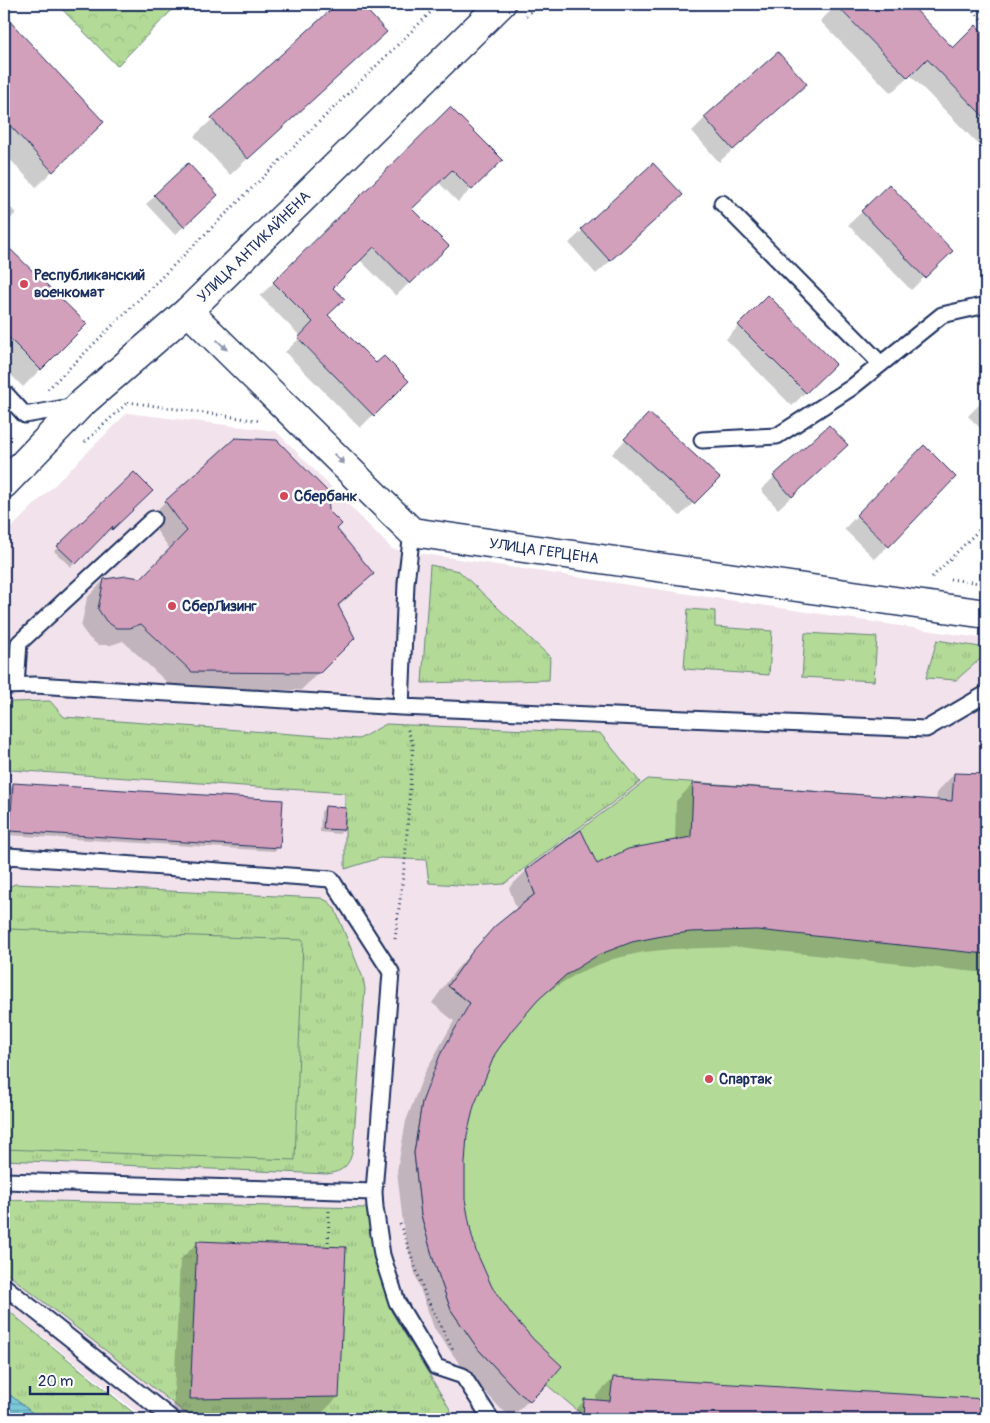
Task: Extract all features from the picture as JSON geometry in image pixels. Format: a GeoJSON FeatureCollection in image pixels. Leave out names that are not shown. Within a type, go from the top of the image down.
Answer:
{"type":"FeatureCollection","features":[{"type":"Feature","properties":{"kind":"street","name":"УЛИЦА АНТИКАЙНЕНА"},"geometry":{"type":"LineString","coordinates":[[4,484],[80,405],[188,311],[501,4]]}},
{"type":"Feature","properties":{"kind":"street"},"geometry":{"type":"LineString","coordinates":[[188,311],[412,532]]}},
{"type":"Feature","properties":{"kind":"street","name":"УЛИЦА ГЕРЦЕНА"},"geometry":{"type":"LineString","coordinates":[[412,532],[986,614]]}},
{"type":"Feature","properties":{"kind":"lane"},"geometry":{"type":"LineString","coordinates":[[722,203],[881,364]]}},
{"type":"Feature","properties":{"kind":"lane"},"geometry":{"type":"LineString","coordinates":[[702,440],[777,436],[851,388],[942,315],[986,305]]}},
{"type":"Feature","properties":{"kind":"lane"},"geometry":{"type":"LineString","coordinates":[[4,392],[25,415],[80,405]]}},
{"type":"Feature","properties":{"kind":"lane"},"geometry":{"type":"LineString","coordinates":[[152,519],[19,643],[10,686],[401,707],[926,729],[986,694]]}},
{"type":"Feature","properties":{"kind":"lane"},"geometry":{"type":"LineString","coordinates":[[401,707],[406,583],[412,532]]}},
{"type":"Feature","properties":{"kind":"lane"},"geometry":{"type":"LineString","coordinates":[[4,862],[8,856],[331,879],[391,972],[374,1192],[382,1254],[397,1302],[436,1368],[463,1376],[491,1419]]}},
{"type":"Feature","properties":{"kind":"lane"},"geometry":{"type":"LineString","coordinates":[[4,1181],[374,1192]]}},
{"type":"Feature","properties":{"kind":"lane"},"geometry":{"type":"LineString","coordinates":[[4,1286],[172,1419]]}},
{"type":"Feature","properties":{"kind":"path"},"geometry":{"type":"LineString","coordinates":[[4,436],[50,388],[439,4]]}},
{"type":"Feature","properties":{"kind":"path"},"geometry":{"type":"LineString","coordinates":[[525,18],[540,4]]}},
{"type":"Feature","properties":{"kind":"path"},"geometry":{"type":"LineString","coordinates":[[966,4],[986,24]]}},
{"type":"Feature","properties":{"kind":"path"},"geometry":{"type":"LineString","coordinates":[[84,443],[135,395]]}},
{"type":"Feature","properties":{"kind":"path"},"geometry":{"type":"LineString","coordinates":[[128,402],[263,421]]}},
{"type":"Feature","properties":{"kind":"path"},"geometry":{"type":"LineString","coordinates":[[4,517],[11,510]]}},
{"type":"Feature","properties":{"kind":"path"},"geometry":{"type":"LineString","coordinates":[[932,577],[986,523]]}},
{"type":"Feature","properties":{"kind":"path"},"geometry":{"type":"LineString","coordinates":[[922,576],[986,584]]}},
{"type":"Feature","properties":{"kind":"path"},"geometry":{"type":"LineString","coordinates":[[391,972],[406,861],[413,745]]}},
{"type":"Feature","properties":{"kind":"path"},"geometry":{"type":"LineString","coordinates":[[328,1247],[329,1204]]}},
{"type":"Feature","properties":{"kind":"path"},"geometry":{"type":"LineString","coordinates":[[399,1219],[426,1297],[451,1344]]}},
{"type":"Feature","properties":{"kind":"shaded area"},"geometry":{"type":"Polygon","coordinates":[[[127,413],[276,431],[392,549],[986,639],[986,1419],[145,1419],[4,1306],[4,535],[127,413]]]}},
{"type":"Feature","properties":{"kind":"green space"},"geometry":{"type":"Polygon","coordinates":[[[57,4],[128,4],[132,8],[136,4],[178,4],[117,66],[57,4]]]}},
{"type":"Feature","properties":{"kind":"green space"},"geometry":{"type":"Polygon","coordinates":[[[430,565],[459,571],[550,657],[549,680],[422,683],[430,565]]]}},
{"type":"Feature","properties":{"kind":"green space"},"geometry":{"type":"Polygon","coordinates":[[[688,609],[715,611],[715,627],[772,631],[769,675],[684,669],[688,609]]]}},
{"type":"Feature","properties":{"kind":"green space"},"geometry":{"type":"Polygon","coordinates":[[[805,633],[877,637],[874,681],[802,677],[805,633]]]}},
{"type":"Feature","properties":{"kind":"green space"},"geometry":{"type":"Polygon","coordinates":[[[937,640],[986,648],[986,654],[956,680],[926,678],[937,640]]]}},
{"type":"Feature","properties":{"kind":"green space"},"geometry":{"type":"Polygon","coordinates":[[[50,701],[64,717],[359,739],[386,724],[600,733],[640,782],[504,884],[472,886],[429,883],[426,860],[380,858],[345,869],[345,793],[11,770],[4,796],[4,707],[10,702],[50,701]]]}},
{"type":"Feature","properties":{"kind":"green space","name":"Спартак"},"geometry":{"type":"Polygon","coordinates":[[[648,779],[986,804],[986,1419],[583,1419],[583,1415],[547,1385],[530,1401],[518,1392],[478,1349],[451,1310],[434,1262],[421,1215],[414,1153],[422,1102],[470,1003],[448,986],[487,936],[535,894],[526,870],[648,779]]]}},
{"type":"Feature","properties":{"kind":"green space"},"geometry":{"type":"Polygon","coordinates":[[[15,884],[321,898],[329,902],[335,909],[363,978],[365,989],[353,1149],[345,1167],[337,1172],[327,1174],[4,1160],[4,889],[15,884]]]}},
{"type":"Feature","properties":{"kind":"green space"},"geometry":{"type":"Polygon","coordinates":[[[8,929],[303,940],[295,1160],[4,1149],[4,1035],[8,929]]]}},
{"type":"Feature","properties":{"kind":"green space"},"geometry":{"type":"Polygon","coordinates":[[[4,1200],[366,1208],[375,1258],[391,1311],[451,1411],[451,1419],[193,1419],[4,1271],[4,1200]]]}},
{"type":"Feature","properties":{"kind":"green space"},"geometry":{"type":"Polygon","coordinates":[[[4,1307],[141,1419],[40,1419],[4,1390],[4,1307]]]}},
{"type":"Feature","properties":{"kind":"water"},"geometry":{"type":"Polygon","coordinates":[[[4,1390],[40,1419],[4,1419],[4,1390]]]}},
{"type":"Feature","properties":{"kind":"building"},"geometry":{"type":"Polygon","coordinates":[[[337,4],[361,4],[387,32],[248,159],[211,118],[337,4]]]}},
{"type":"Feature","properties":{"kind":"building"},"geometry":{"type":"Polygon","coordinates":[[[835,4],[910,4],[953,48],[976,25],[986,36],[986,119],[927,59],[908,78],[835,4]]]}},
{"type":"Feature","properties":{"kind":"building"},"geometry":{"type":"Polygon","coordinates":[[[4,15],[104,122],[53,172],[4,119],[4,15]]]}},
{"type":"Feature","properties":{"kind":"building"},"geometry":{"type":"Polygon","coordinates":[[[778,52],[807,84],[733,150],[704,117],[778,52]]]}},
{"type":"Feature","properties":{"kind":"building"},"geometry":{"type":"Polygon","coordinates":[[[450,107],[503,160],[472,190],[452,170],[412,209],[449,246],[410,284],[374,247],[333,288],[345,299],[328,315],[376,363],[384,356],[409,381],[374,416],[298,338],[313,322],[273,282],[450,107]]]}},
{"type":"Feature","properties":{"kind":"building"},"geometry":{"type":"Polygon","coordinates":[[[188,163],[218,195],[184,227],[154,195],[188,163]]]}},
{"type":"Feature","properties":{"kind":"building"},"geometry":{"type":"Polygon","coordinates":[[[653,163],[683,195],[610,261],[581,229],[653,163]]]}},
{"type":"Feature","properties":{"kind":"building"},"geometry":{"type":"Polygon","coordinates":[[[889,184],[953,251],[925,278],[861,211],[889,184]]]}},
{"type":"Feature","properties":{"kind":"building","name":"Республиканский военкомат"},"geometry":{"type":"Polygon","coordinates":[[[4,243],[87,324],[41,370],[4,333],[4,243]]]}},
{"type":"Feature","properties":{"kind":"building"},"geometry":{"type":"Polygon","coordinates":[[[768,295],[836,364],[806,393],[738,325],[768,295]]]}},
{"type":"Feature","properties":{"kind":"building"},"geometry":{"type":"Polygon","coordinates":[[[649,413],[720,478],[694,504],[624,439],[649,413]]]}},
{"type":"Feature","properties":{"kind":"building"},"geometry":{"type":"Polygon","coordinates":[[[829,425],[848,445],[792,497],[773,476],[829,425]]]}},
{"type":"Feature","properties":{"kind":"building"},"geometry":{"type":"Polygon","coordinates":[[[235,438],[277,440],[328,492],[329,511],[342,524],[337,529],[374,574],[338,605],[355,638],[320,673],[192,672],[141,624],[130,628],[116,628],[106,621],[98,609],[104,579],[127,576],[141,578],[187,531],[165,501],[235,438]]]}},
{"type":"Feature","properties":{"kind":"building"},"geometry":{"type":"Polygon","coordinates":[[[924,445],[956,477],[889,547],[856,515],[924,445]]]}},
{"type":"Feature","properties":{"kind":"building"},"geometry":{"type":"Polygon","coordinates":[[[134,472],[153,491],[112,530],[113,526],[76,564],[57,546],[134,472]]]}},
{"type":"Feature","properties":{"kind":"building"},"geometry":{"type":"Polygon","coordinates":[[[954,773],[986,774],[986,954],[757,930],[690,932],[632,942],[598,955],[566,975],[538,1000],[512,1030],[495,1054],[474,1106],[467,1135],[465,1199],[476,1251],[492,1287],[512,1315],[534,1340],[562,1366],[530,1401],[518,1392],[478,1349],[451,1310],[434,1262],[421,1215],[414,1153],[422,1102],[440,1055],[470,1003],[448,986],[472,952],[495,926],[535,894],[526,870],[581,830],[597,864],[628,849],[691,837],[693,783],[952,801],[954,773]]]}},
{"type":"Feature","properties":{"kind":"building"},"geometry":{"type":"Polygon","coordinates":[[[13,783],[283,800],[280,848],[10,831],[13,783]]]}},
{"type":"Feature","properties":{"kind":"building"},"geometry":{"type":"Polygon","coordinates":[[[325,806],[346,808],[344,830],[323,829],[325,806]]]}},
{"type":"Feature","properties":{"kind":"building"},"geometry":{"type":"Polygon","coordinates":[[[197,1241],[346,1247],[339,1397],[190,1399],[197,1241]]]}},
{"type":"Feature","properties":{"kind":"building"},"geometry":{"type":"Polygon","coordinates":[[[613,1377],[986,1399],[986,1419],[583,1419],[584,1399],[610,1401],[613,1377]]]}},
{"type":"Feature","properties":{"kind":"place","name":"Республиканский военкомат"},"geometry":{"type":"Point","coordinates":[24,284]}},
{"type":"Feature","properties":{"kind":"place","name":"Сбербанк"},"geometry":{"type":"Point","coordinates":[284,496]}},
{"type":"Feature","properties":{"kind":"place","name":"СберЛизинг"},"geometry":{"type":"Point","coordinates":[172,606]}},
{"type":"Feature","properties":{"kind":"place","name":"Спартак"},"geometry":{"type":"Point","coordinates":[709,1079]}}]}
